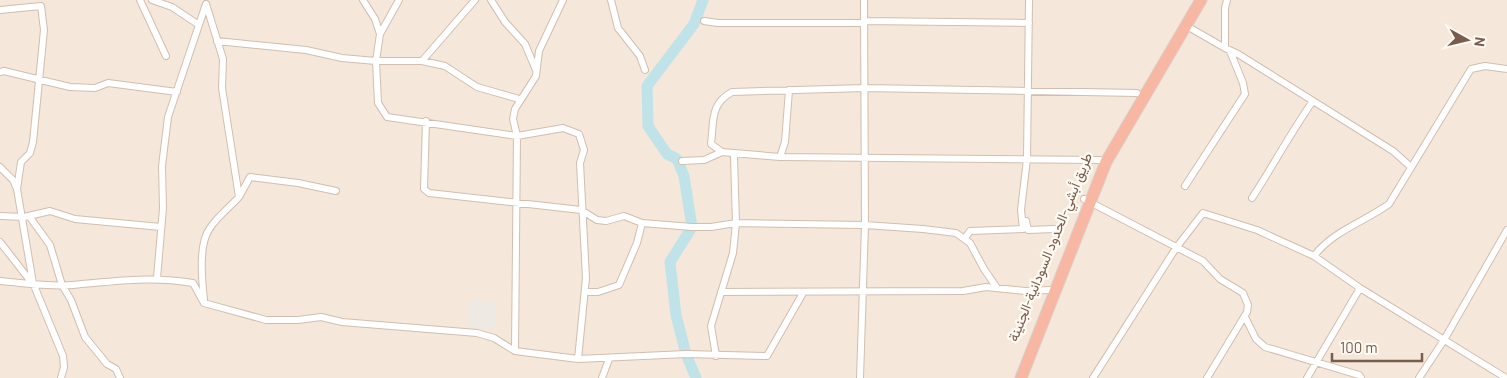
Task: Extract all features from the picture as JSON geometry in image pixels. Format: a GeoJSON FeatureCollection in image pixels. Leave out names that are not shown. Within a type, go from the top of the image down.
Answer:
{"type":"FeatureCollection","features":[{"type":"Feature","properties":{"kind":"highway","name":"طريق أبشي-الحدود السودانية-الجنينة"},"geometry":{"type":"LineString","coordinates":[[1015,378],[1068,247],[1100,160],[1115,137],[1137,93],[1193,0]]}},
{"type":"Feature","properties":{"kind":"highway"},"geometry":{"type":"LineString","coordinates":[[1086,200],[1115,137],[1201,0]]}},
{"type":"Feature","properties":{"kind":"highway"},"geometry":{"type":"LineString","coordinates":[[1020,378],[1068,247]]}},
{"type":"Feature","properties":{"kind":"street"},"geometry":{"type":"LineString","coordinates":[[140,0],[166,56]]}},
{"type":"Feature","properties":{"kind":"street"},"geometry":{"type":"LineString","coordinates":[[152,0],[172,7],[199,25]]}},
{"type":"Feature","properties":{"kind":"street"},"geometry":{"type":"LineString","coordinates":[[363,0],[375,19],[380,34]]}},
{"type":"Feature","properties":{"kind":"street"},"geometry":{"type":"LineString","coordinates":[[399,0],[380,34],[376,61],[378,103],[387,117],[517,136],[563,128],[579,134],[584,150],[580,163],[586,292],[578,359]]}},
{"type":"Feature","properties":{"kind":"street"},"geometry":{"type":"LineString","coordinates":[[422,61],[475,0]]}},
{"type":"Feature","properties":{"kind":"street"},"geometry":{"type":"LineString","coordinates":[[491,0],[505,22],[525,44],[537,71]]}},
{"type":"Feature","properties":{"kind":"street"},"geometry":{"type":"LineString","coordinates":[[515,351],[517,136],[514,119],[519,99],[537,71],[539,51],[563,0]]}},
{"type":"Feature","properties":{"kind":"street"},"geometry":{"type":"LineString","coordinates":[[612,0],[618,28],[640,56],[645,70]]}},
{"type":"Feature","properties":{"kind":"street"},"geometry":{"type":"LineString","coordinates":[[860,378],[865,226],[864,0]]}},
{"type":"Feature","properties":{"kind":"street"},"geometry":{"type":"LineString","coordinates":[[965,238],[970,232],[1023,229],[1021,210],[1027,159],[1029,0]]}},
{"type":"Feature","properties":{"kind":"street"},"geometry":{"type":"LineString","coordinates":[[1185,186],[1198,162],[1244,94],[1243,83],[1228,49],[1225,8],[1227,0]]}},
{"type":"Feature","properties":{"kind":"street"},"geometry":{"type":"LineString","coordinates":[[157,278],[161,227],[162,166],[168,117],[207,2]]}},
{"type":"Feature","properties":{"kind":"street"},"geometry":{"type":"LineString","coordinates":[[207,2],[223,59],[222,88],[239,197]]}},
{"type":"Feature","properties":{"kind":"street"},"geometry":{"type":"LineString","coordinates":[[0,10],[36,3],[41,6],[44,30],[33,142],[30,153],[21,162],[17,189]]}},
{"type":"Feature","properties":{"kind":"street"},"geometry":{"type":"LineString","coordinates":[[704,21],[718,23],[1029,23]]}},
{"type":"Feature","properties":{"kind":"street"},"geometry":{"type":"LineString","coordinates":[[1185,25],[1238,54],[1393,151],[1412,167]]}},
{"type":"Feature","properties":{"kind":"street"},"geometry":{"type":"LineString","coordinates":[[217,40],[306,50],[342,58],[376,61],[422,61],[446,66],[477,87],[519,99]]}},
{"type":"Feature","properties":{"kind":"street"},"geometry":{"type":"LineString","coordinates":[[1314,256],[1335,235],[1368,219],[1389,204],[1471,69],[1485,66],[1504,69],[1507,61]]}},
{"type":"Feature","properties":{"kind":"street"},"geometry":{"type":"LineString","coordinates":[[0,72],[4,71],[39,78],[70,87],[95,88],[108,83],[177,92]]}},
{"type":"Feature","properties":{"kind":"street"},"geometry":{"type":"LineString","coordinates":[[722,152],[711,144],[717,103],[722,97],[732,92],[865,88],[1137,93]]}},
{"type":"Feature","properties":{"kind":"street"},"geometry":{"type":"LineString","coordinates":[[780,157],[785,142],[789,90]]}},
{"type":"Feature","properties":{"kind":"street"},"geometry":{"type":"LineString","coordinates":[[1252,198],[1273,167],[1289,135],[1313,101]]}},
{"type":"Feature","properties":{"kind":"street"},"geometry":{"type":"LineString","coordinates":[[426,122],[426,192],[581,210],[596,220],[606,221],[624,216],[642,223],[710,227],[736,223],[865,226],[956,233],[965,238],[998,288]]}},
{"type":"Feature","properties":{"kind":"street"},"geometry":{"type":"LineString","coordinates":[[682,161],[704,160],[722,152],[780,157],[865,156],[962,160],[1100,160]]}},
{"type":"Feature","properties":{"kind":"street"},"geometry":{"type":"LineString","coordinates":[[716,356],[711,326],[732,253],[736,223],[734,157]]}},
{"type":"Feature","properties":{"kind":"street"},"geometry":{"type":"LineString","coordinates":[[0,167],[13,180],[26,216],[33,284]]}},
{"type":"Feature","properties":{"kind":"street"},"geometry":{"type":"LineString","coordinates":[[204,303],[202,269],[205,236],[210,227],[239,197],[250,177],[298,183],[336,191]]}},
{"type":"Feature","properties":{"kind":"street"},"geometry":{"type":"LineString","coordinates":[[1024,187],[1028,230],[1054,229]]}},
{"type":"Feature","properties":{"kind":"street"},"geometry":{"type":"LineString","coordinates":[[1086,200],[1148,230],[1176,248],[1203,261],[1220,279],[1243,293],[1248,306],[1245,317],[1207,378]]}},
{"type":"Feature","properties":{"kind":"street"},"geometry":{"type":"LineString","coordinates":[[0,216],[26,216],[50,211],[75,219],[161,227]]}},
{"type":"Feature","properties":{"kind":"street"},"geometry":{"type":"LineString","coordinates":[[1093,378],[1176,248],[1203,214],[1257,230],[1314,256],[1360,288],[1506,378]]}},
{"type":"Feature","properties":{"kind":"street"},"geometry":{"type":"LineString","coordinates":[[26,216],[50,245],[62,285],[71,300],[85,337],[107,364],[116,369],[120,378]]}},
{"type":"Feature","properties":{"kind":"street"},"geometry":{"type":"LineString","coordinates":[[586,292],[598,292],[619,285],[637,243],[642,223]]}},
{"type":"Feature","properties":{"kind":"street"},"geometry":{"type":"LineString","coordinates":[[1419,378],[1444,340],[1507,230]]}},
{"type":"Feature","properties":{"kind":"street"},"geometry":{"type":"LineString","coordinates":[[0,242],[33,284],[64,356],[61,378]]}},
{"type":"Feature","properties":{"kind":"street"},"geometry":{"type":"LineString","coordinates":[[0,281],[62,285],[157,278],[193,283],[204,303],[266,320],[298,320],[321,317],[342,322],[477,333],[494,338],[515,351],[578,359],[686,354],[767,356],[803,292]]}},
{"type":"Feature","properties":{"kind":"street"},"geometry":{"type":"LineString","coordinates":[[721,292],[963,291],[986,287],[1026,291],[1049,290]]}},
{"type":"Feature","properties":{"kind":"street"},"geometry":{"type":"LineString","coordinates":[[1306,378],[1360,288]]}},
{"type":"Feature","properties":{"kind":"street"},"geometry":{"type":"LineString","coordinates":[[1245,317],[1256,339],[1265,346],[1359,375],[1360,378]]}},
{"type":"Feature","properties":{"kind":"street"},"geometry":{"type":"LineString","coordinates":[[602,378],[609,358]]}},
{"type":"Feature","properties":{"kind":"shaded area"},"geometry":{"type":"Polygon","coordinates":[[[0,0],[1507,0],[1507,378],[0,378],[0,0]]]}},
{"type":"Feature","properties":{"kind":"shaded area"},"geometry":{"type":"Polygon","coordinates":[[[469,299],[497,302],[494,330],[467,328],[469,299]]]}},
{"type":"Feature","properties":{"kind":"waterway"},"geometry":{"type":"LineString","coordinates":[[696,378],[686,354],[676,315],[670,262],[692,227],[684,176],[677,159],[667,154],[648,126],[647,86],[694,24],[703,0]]}}]}
